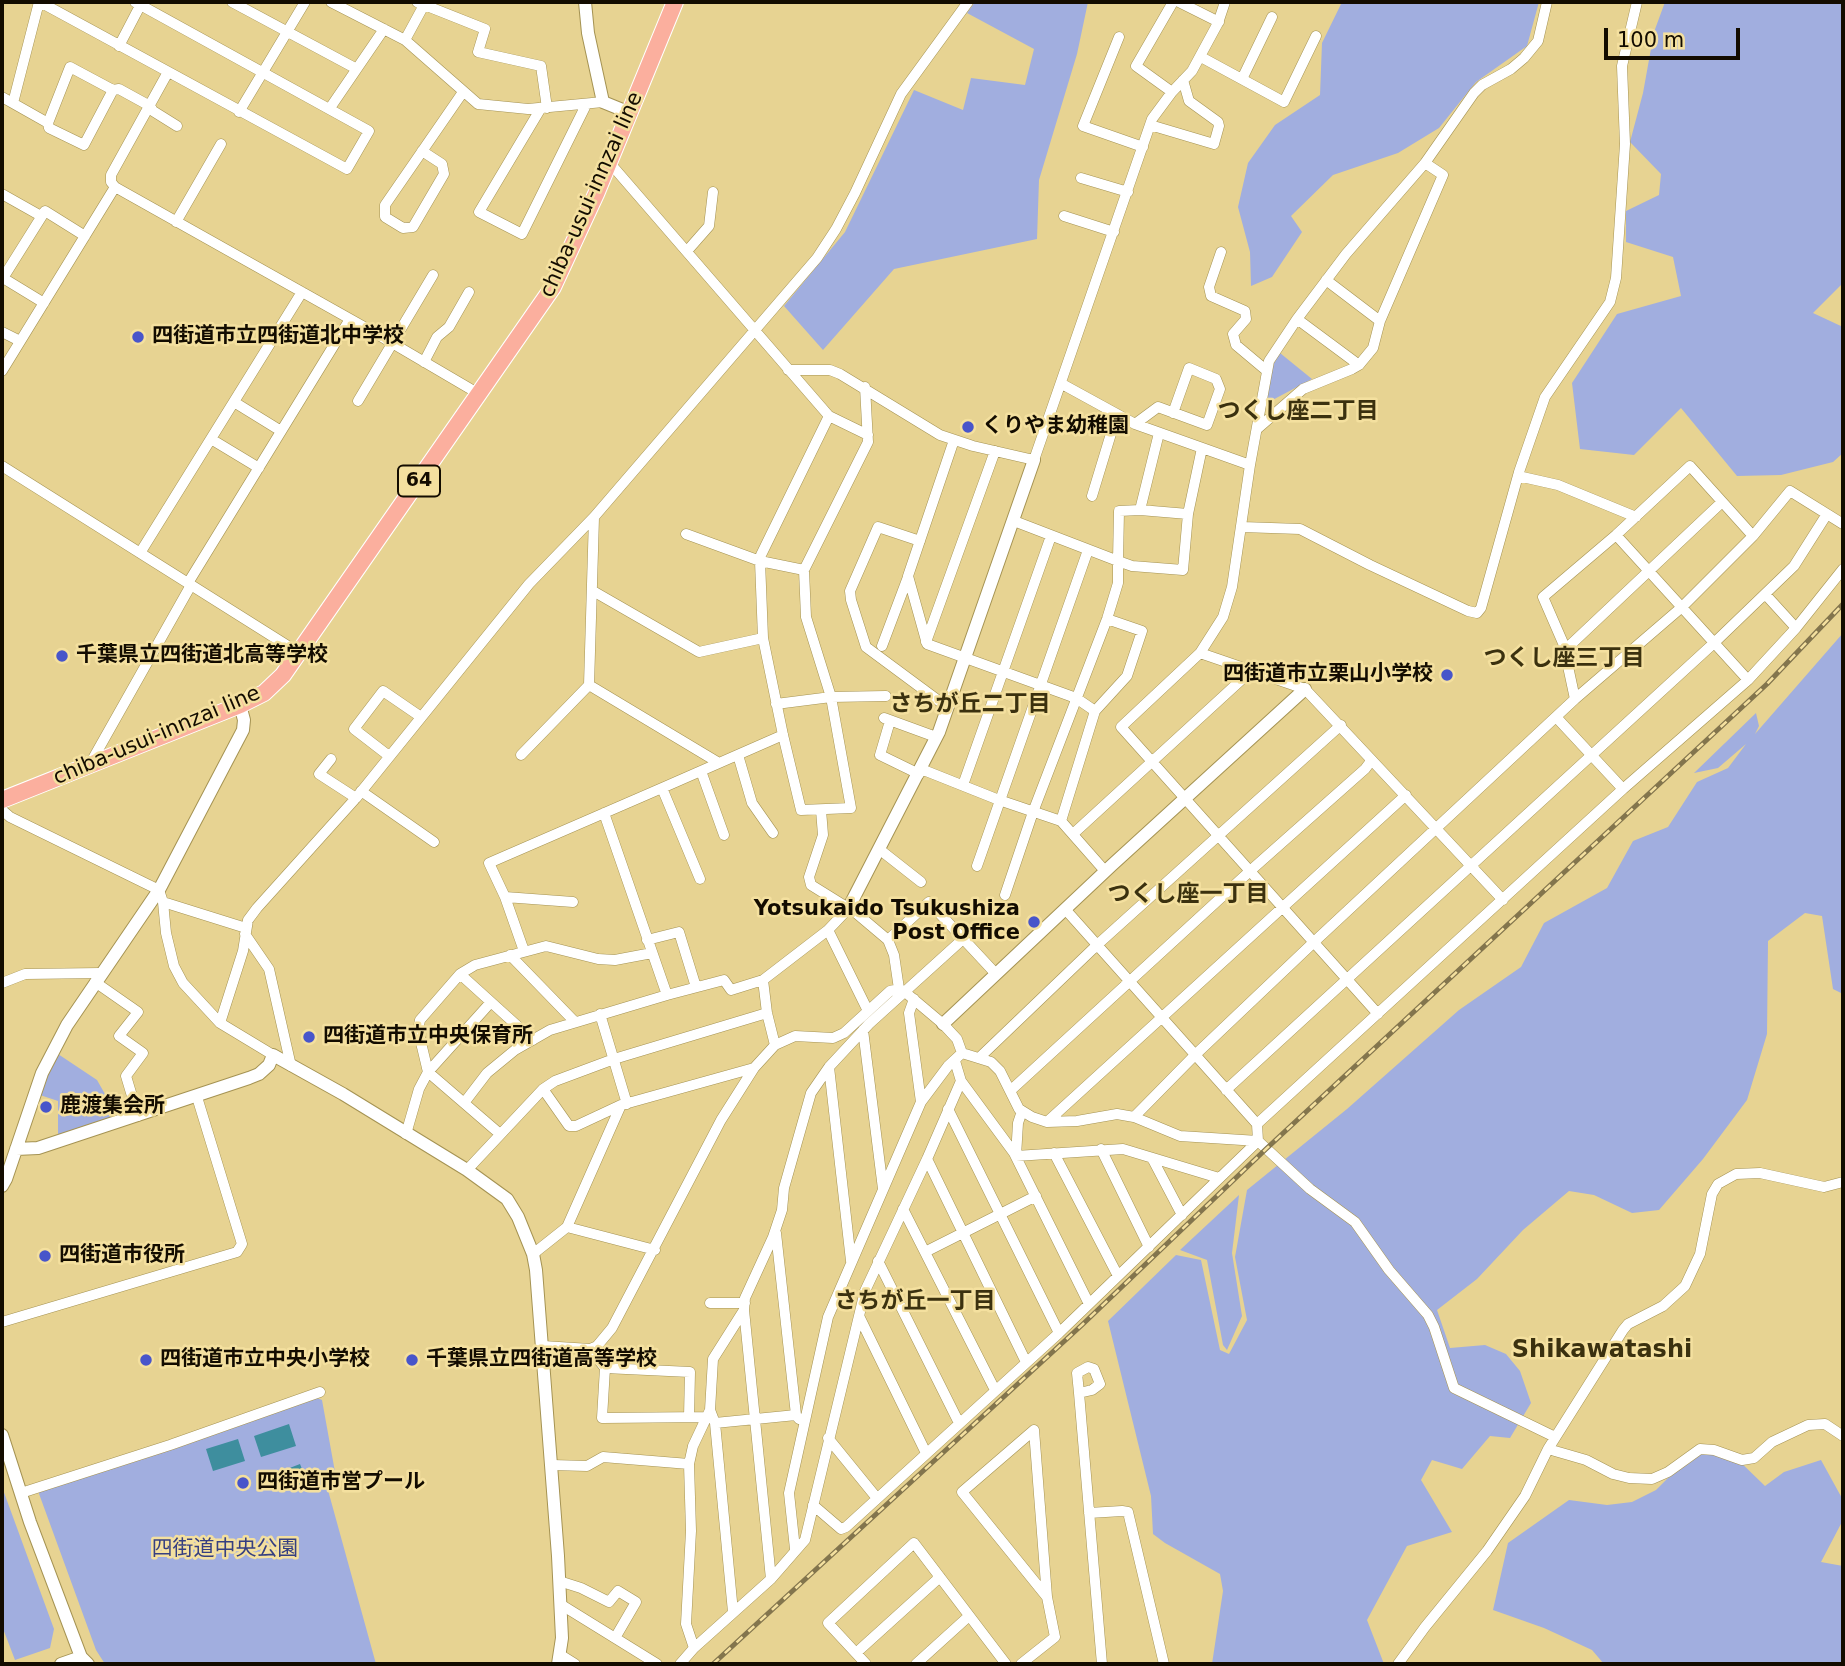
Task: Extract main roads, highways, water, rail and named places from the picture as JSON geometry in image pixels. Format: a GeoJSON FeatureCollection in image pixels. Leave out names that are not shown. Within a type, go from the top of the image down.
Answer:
{"type":"FeatureCollection","features":[{"type":"Feature","properties":{"kind":"main road","name":"chiba-usui-innzai line"},"geometry":{"type":"LineString","coordinates":[[2,800],[240,705],[274,685],[299,653],[553,287],[630,113],[675,2]]}},
{"type":"Feature","properties":{"kind":"railway"},"geometry":{"type":"LineString","coordinates":[[713,1664],[1083,1324],[1266,1149],[1767,684],[1843,604]]}},
{"type":"Feature","properties":{"kind":"place","name":"四街道市立四街道北中学校"},"geometry":{"type":"Point","coordinates":[138,337]}},
{"type":"Feature","properties":{"kind":"place","name":"くりやま幼稚園"},"geometry":{"type":"Point","coordinates":[968,427]}},
{"type":"Feature","properties":{"kind":"place","name":"千葉県立四街道北高等学校"},"geometry":{"type":"Point","coordinates":[62,656]}},
{"type":"Feature","properties":{"kind":"place","name":"四街道市立栗山小学校"},"geometry":{"type":"Point","coordinates":[1447,675]}},
{"type":"Feature","properties":{"kind":"place","name":"Yotsukaido Tsukushiza Post Office"},"geometry":{"type":"Point","coordinates":[1034,922]}},
{"type":"Feature","properties":{"kind":"place","name":"四街道市立中央保育所"},"geometry":{"type":"Point","coordinates":[309,1037]}},
{"type":"Feature","properties":{"kind":"place","name":"鹿渡集会所"},"geometry":{"type":"Point","coordinates":[46,1107]}},
{"type":"Feature","properties":{"kind":"place","name":"四街道市役所"},"geometry":{"type":"Point","coordinates":[45,1256]}},
{"type":"Feature","properties":{"kind":"place","name":"四街道市立中央小学校"},"geometry":{"type":"Point","coordinates":[146,1360]}},
{"type":"Feature","properties":{"kind":"place","name":"千葉県立四街道高等学校"},"geometry":{"type":"Point","coordinates":[412,1360]}},
{"type":"Feature","properties":{"kind":"place","name":"四街道市営プール"},"geometry":{"type":"Point","coordinates":[243,1483]}},
{"type":"Feature","properties":{"kind":"district","name":"つくし座二丁目"},"geometry":{"type":"Point","coordinates":[1298,412]}},
{"type":"Feature","properties":{"kind":"district","name":"つくし座三丁目"},"geometry":{"type":"Point","coordinates":[1564,659]}},
{"type":"Feature","properties":{"kind":"district","name":"さちが丘二丁目"},"geometry":{"type":"Point","coordinates":[970,705]}},
{"type":"Feature","properties":{"kind":"district","name":"つくし座一丁目"},"geometry":{"type":"Point","coordinates":[1188,895]}},
{"type":"Feature","properties":{"kind":"district","name":"さちが丘一丁目"},"geometry":{"type":"Point","coordinates":[915,1302]}},
{"type":"Feature","properties":{"kind":"district","name":"Shikawatashi"},"geometry":{"type":"Point","coordinates":[1602,1351]}},
{"type":"Feature","properties":{"kind":"park label","name":"四街道中央公園"},"geometry":{"type":"Point","coordinates":[225,1550]}}]}
